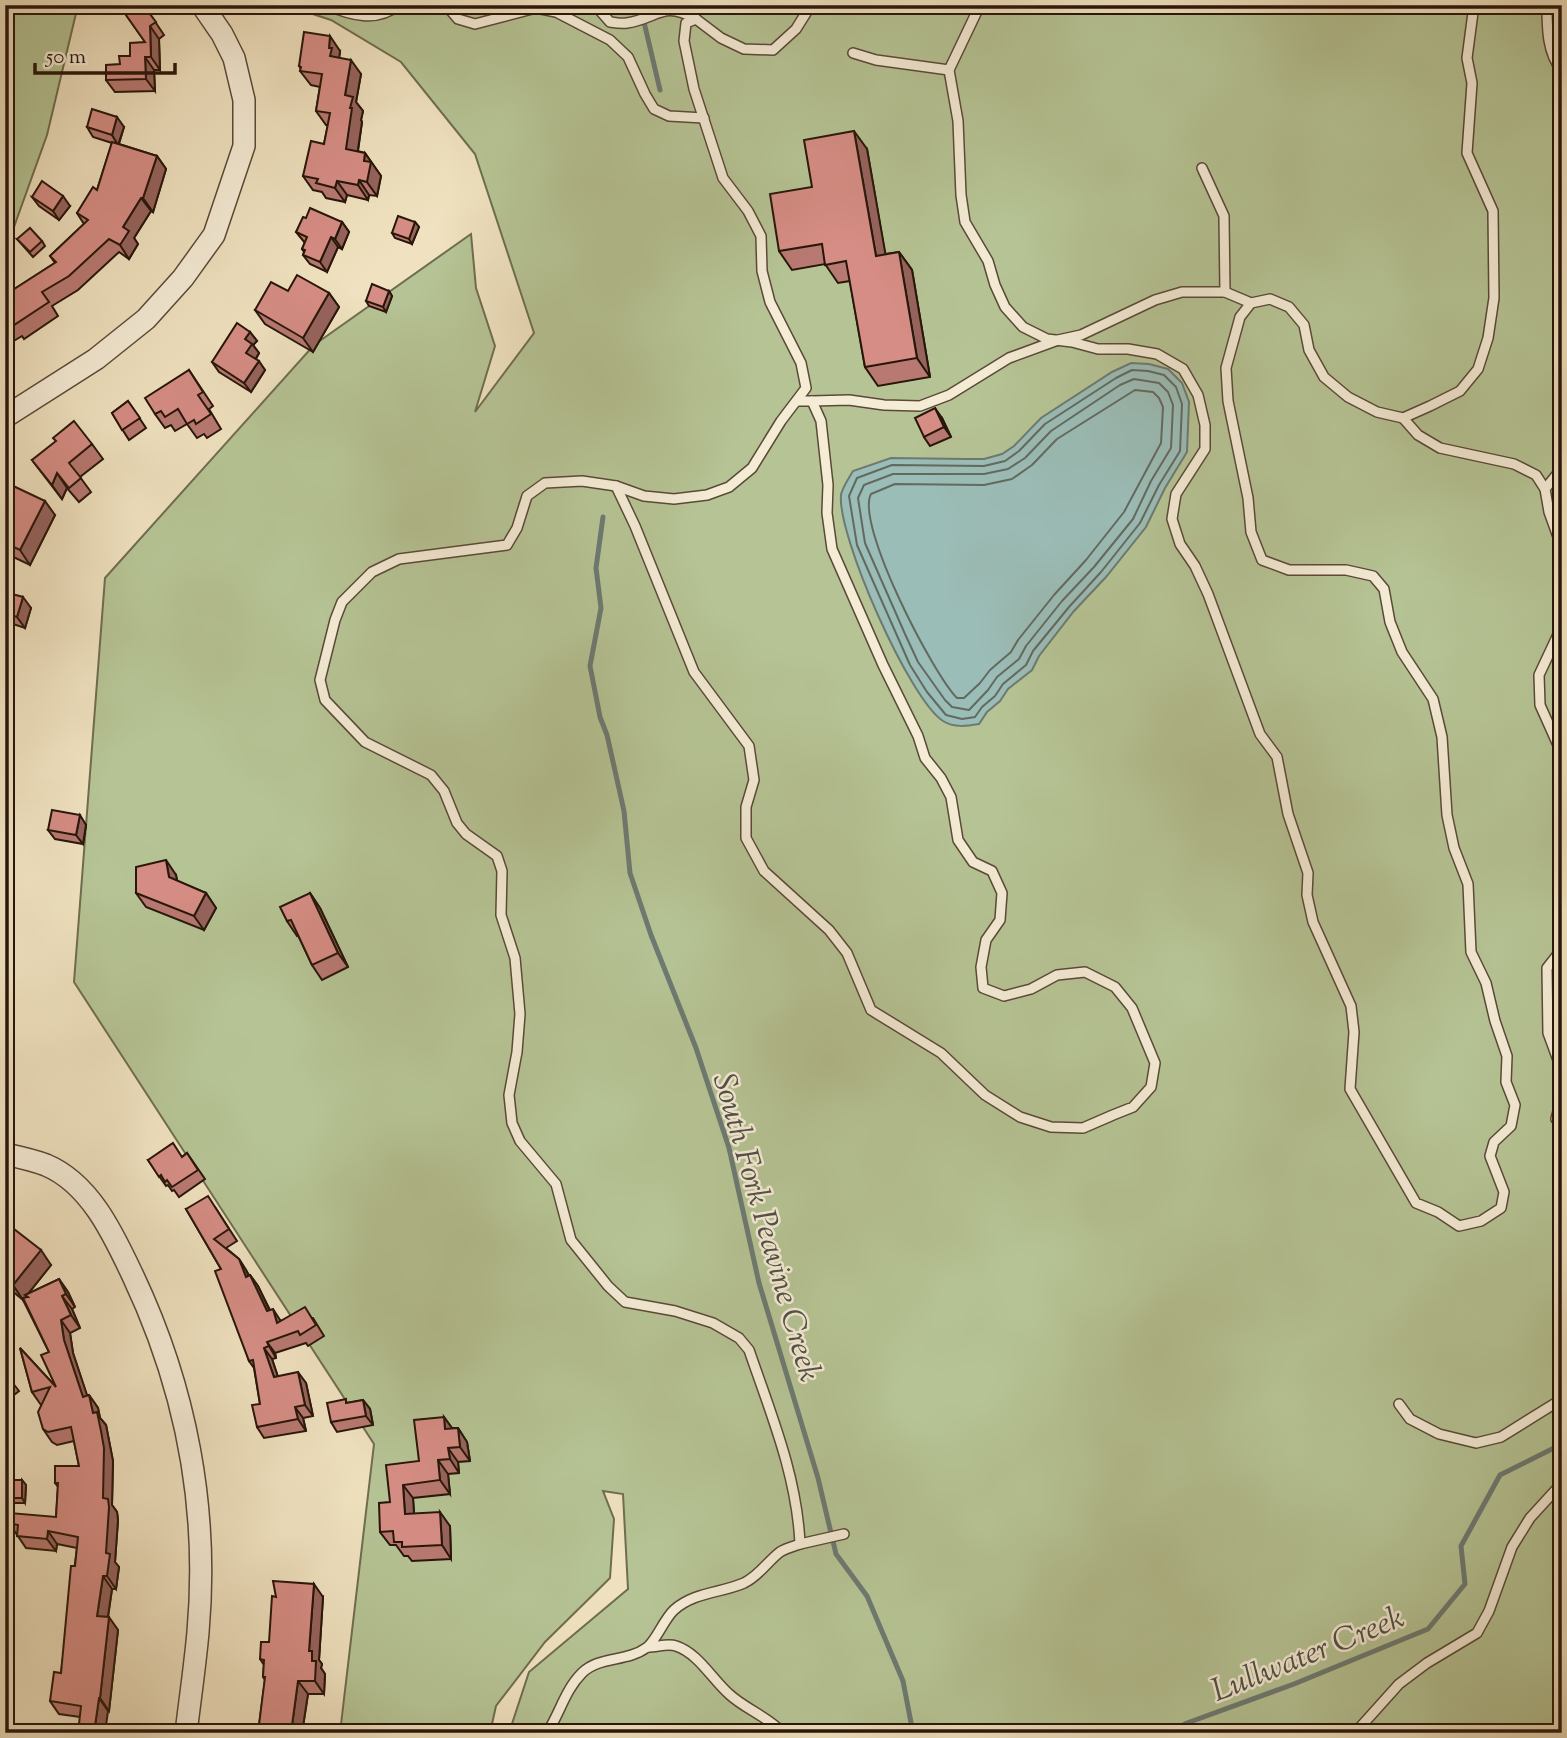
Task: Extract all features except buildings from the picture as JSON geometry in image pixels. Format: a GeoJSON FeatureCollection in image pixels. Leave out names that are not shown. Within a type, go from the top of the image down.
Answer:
{"type":"FeatureCollection","features":[{"type":"Feature","properties":{"kind":"street"},"geometry":{"type":"LineString","coordinates":[[5,417],[96,359],[146,319],[183,278],[214,235],[244,146],[244,100],[234,58],[222,34],[202,5]]}},
{"type":"Feature","properties":{"kind":"street"},"geometry":{"type":"LineString","coordinates":[[5,1154],[47,1166],[60,1173],[76,1186],[99,1214],[111,1232],[143,1299],[176,1385],[196,1481],[200,1549],[198,1632],[186,1733]]}},
{"type":"Feature","properties":{"kind":"lane"},"geometry":{"type":"LineString","coordinates":[[327,5],[351,16],[372,16],[398,5]]}},
{"type":"Feature","properties":{"kind":"lane"},"geometry":{"type":"LineString","coordinates":[[446,5],[458,19],[475,24],[536,8],[556,12],[610,40],[628,57],[654,110],[668,116],[704,117]]}},
{"type":"Feature","properties":{"kind":"lane"},"geometry":{"type":"LineString","coordinates":[[595,5],[610,22],[627,24],[673,9],[696,19],[721,38],[744,49],[774,50],[796,29],[811,5]]}},
{"type":"Feature","properties":{"kind":"lane"},"geometry":{"type":"LineString","coordinates":[[980,5],[949,70],[958,121],[961,195],[965,222],[988,261],[1005,307],[1023,327],[1047,339],[1098,349],[1128,349],[1157,354],[1183,369],[1198,395],[1205,425],[1205,449],[1176,494],[1172,519],[1180,544],[1195,565],[1208,594],[1260,734],[1278,757],[1288,814],[1308,873],[1307,895],[1313,922],[1351,1006],[1354,1032],[1350,1089],[1416,1203],[1438,1212],[1459,1226],[1481,1221],[1500,1208],[1504,1192],[1490,1156],[1494,1142],[1511,1126],[1515,1105],[1507,1082],[1507,1056],[1494,1021],[1486,983],[1471,952],[1468,884],[1454,848],[1447,815],[1441,737],[1433,699],[1402,652],[1390,622],[1384,589],[1373,576],[1346,570],[1289,570],[1262,559],[1251,532],[1248,498],[1228,401],[1226,368],[1240,317],[1251,303]]}},
{"type":"Feature","properties":{"kind":"lane"},"geometry":{"type":"LineString","coordinates":[[1403,418],[1460,391],[1478,369],[1489,338],[1494,298],[1493,211],[1467,153],[1472,83],[1466,58],[1474,5]]}},
{"type":"Feature","properties":{"kind":"lane"},"geometry":{"type":"LineString","coordinates":[[1547,5],[1549,44],[1554,61],[1562,71]]}},
{"type":"Feature","properties":{"kind":"lane"},"geometry":{"type":"LineString","coordinates":[[696,19],[686,23],[684,41],[694,89],[723,178],[748,211],[761,236],[762,271],[770,302],[801,363],[806,388],[781,421],[752,468],[729,487],[706,495],[674,499],[644,496],[617,486],[582,481],[545,483],[527,496],[517,527],[507,545],[399,559],[372,572],[342,602],[320,680],[325,699],[343,721],[365,742],[431,775],[444,791],[457,824],[466,834],[497,856],[502,871],[500,915],[515,958],[520,1014],[517,1052],[509,1094],[512,1123],[520,1141],[556,1184],[571,1240],[608,1286],[625,1302],[676,1311],[713,1323],[738,1338],[748,1350],[791,1474],[799,1510],[800,1544]]}},
{"type":"Feature","properties":{"kind":"lane"},"geometry":{"type":"LineString","coordinates":[[853,53],[876,60],[949,70]]}},
{"type":"Feature","properties":{"kind":"lane"},"geometry":{"type":"LineString","coordinates":[[1202,168],[1224,216],[1225,292]]}},
{"type":"Feature","properties":{"kind":"lane"},"geometry":{"type":"LineString","coordinates":[[797,401],[849,401],[920,406],[949,395],[1009,358],[1058,340],[1081,335],[1156,300],[1182,292],[1225,292],[1251,303],[1270,299],[1289,307],[1304,325],[1309,350],[1324,377],[1348,397],[1377,412],[1403,418],[1418,435],[1440,449],[1514,464],[1535,475],[1545,489],[1549,512],[1562,548]]}},
{"type":"Feature","properties":{"kind":"lane"},"geometry":{"type":"LineString","coordinates":[[617,486],[694,672],[749,746],[754,779],[746,807],[746,838],[764,871],[829,930],[847,953],[870,1010],[940,1053],[985,1095],[1020,1117],[1051,1127],[1083,1128],[1133,1107],[1151,1087],[1155,1063],[1132,1009],[1115,986],[1085,972],[1057,975],[1031,989],[1004,996],[984,988],[981,967],[986,940],[1000,920],[1002,893],[992,871],[973,862],[958,840],[951,797],[941,778],[925,758],[918,736],[883,665],[832,549],[821,421],[812,401]]}},
{"type":"Feature","properties":{"kind":"lane"},"geometry":{"type":"LineString","coordinates":[[1545,489],[1562,468]]}},
{"type":"Feature","properties":{"kind":"lane"},"geometry":{"type":"LineString","coordinates":[[1562,626],[1539,675],[1540,705],[1562,754]]}},
{"type":"Feature","properties":{"kind":"lane"},"geometry":{"type":"LineString","coordinates":[[1562,949],[1547,968],[1548,1033],[1562,1071]]}},
{"type":"Feature","properties":{"kind":"lane"},"geometry":{"type":"LineString","coordinates":[[1556,1119],[1562,1096]]}},
{"type":"Feature","properties":{"kind":"lane"},"geometry":{"type":"LineString","coordinates":[[1399,1404],[1410,1419],[1439,1434],[1476,1443],[1501,1437],[1562,1399]]}},
{"type":"Feature","properties":{"kind":"lane"},"geometry":{"type":"LineString","coordinates":[[1355,1733],[1399,1684],[1427,1663],[1477,1633],[1489,1611],[1512,1547],[1530,1518],[1562,1483]]}},
{"type":"Feature","properties":{"kind":"lane"},"geometry":{"type":"LineString","coordinates":[[649,1647],[676,1608],[703,1593],[744,1583],[770,1564],[781,1551],[844,1534]]}},
{"type":"Feature","properties":{"kind":"lane"},"geometry":{"type":"LineString","coordinates":[[547,1733],[568,1690],[583,1672],[596,1663],[625,1659],[649,1647],[674,1645],[692,1654],[732,1697],[757,1712],[783,1733]]}},
{"type":"Feature","properties":{"kind":"green space"},"geometry":{"type":"Polygon","coordinates":[[[5,5],[78,5],[47,135],[5,252],[5,5]]]}},
{"type":"Feature","properties":{"kind":"green space"},"geometry":{"type":"Polygon","coordinates":[[[285,5],[1562,5],[1562,1733],[509,1733],[529,1672],[628,1589],[623,1494],[603,1491],[614,1519],[610,1578],[545,1642],[496,1706],[490,1733],[340,1733],[374,1444],[74,982],[105,578],[314,345],[471,234],[476,288],[495,346],[475,412],[534,333],[475,154],[401,62],[331,20],[285,5]]]}},
{"type":"Feature","properties":{"kind":"water"},"geometry":{"type":"Polygon","coordinates":[[[1131,363],[1168,369],[1182,383],[1189,402],[1187,452],[1146,527],[1106,577],[1074,611],[1039,656],[1032,670],[1008,689],[979,724],[961,726],[943,721],[929,707],[912,682],[878,615],[850,544],[843,515],[841,495],[844,486],[853,471],[891,458],[984,459],[1002,454],[1014,446],[1041,418],[1112,372],[1131,363]]]}},
{"type":"Feature","properties":{"kind":"waterway","name":"South Fork Peavine Creek"},"geometry":{"type":"LineString","coordinates":[[640,5],[660,90]]}},
{"type":"Feature","properties":{"kind":"waterway","name":"South Fork Peavine Creek"},"geometry":{"type":"LineString","coordinates":[[603,517],[596,568],[601,608],[590,666],[624,811],[630,873],[651,935],[696,1048],[729,1148],[759,1283],[818,1478],[836,1554],[867,1596],[903,1681],[913,1733]]}},
{"type":"Feature","properties":{"kind":"waterway","name":"Lullwater Creek"},"geometry":{"type":"LineString","coordinates":[[1169,1733],[1187,1723],[1294,1684],[1428,1629],[1465,1584],[1461,1546],[1500,1475],[1562,1444]]}}]}
